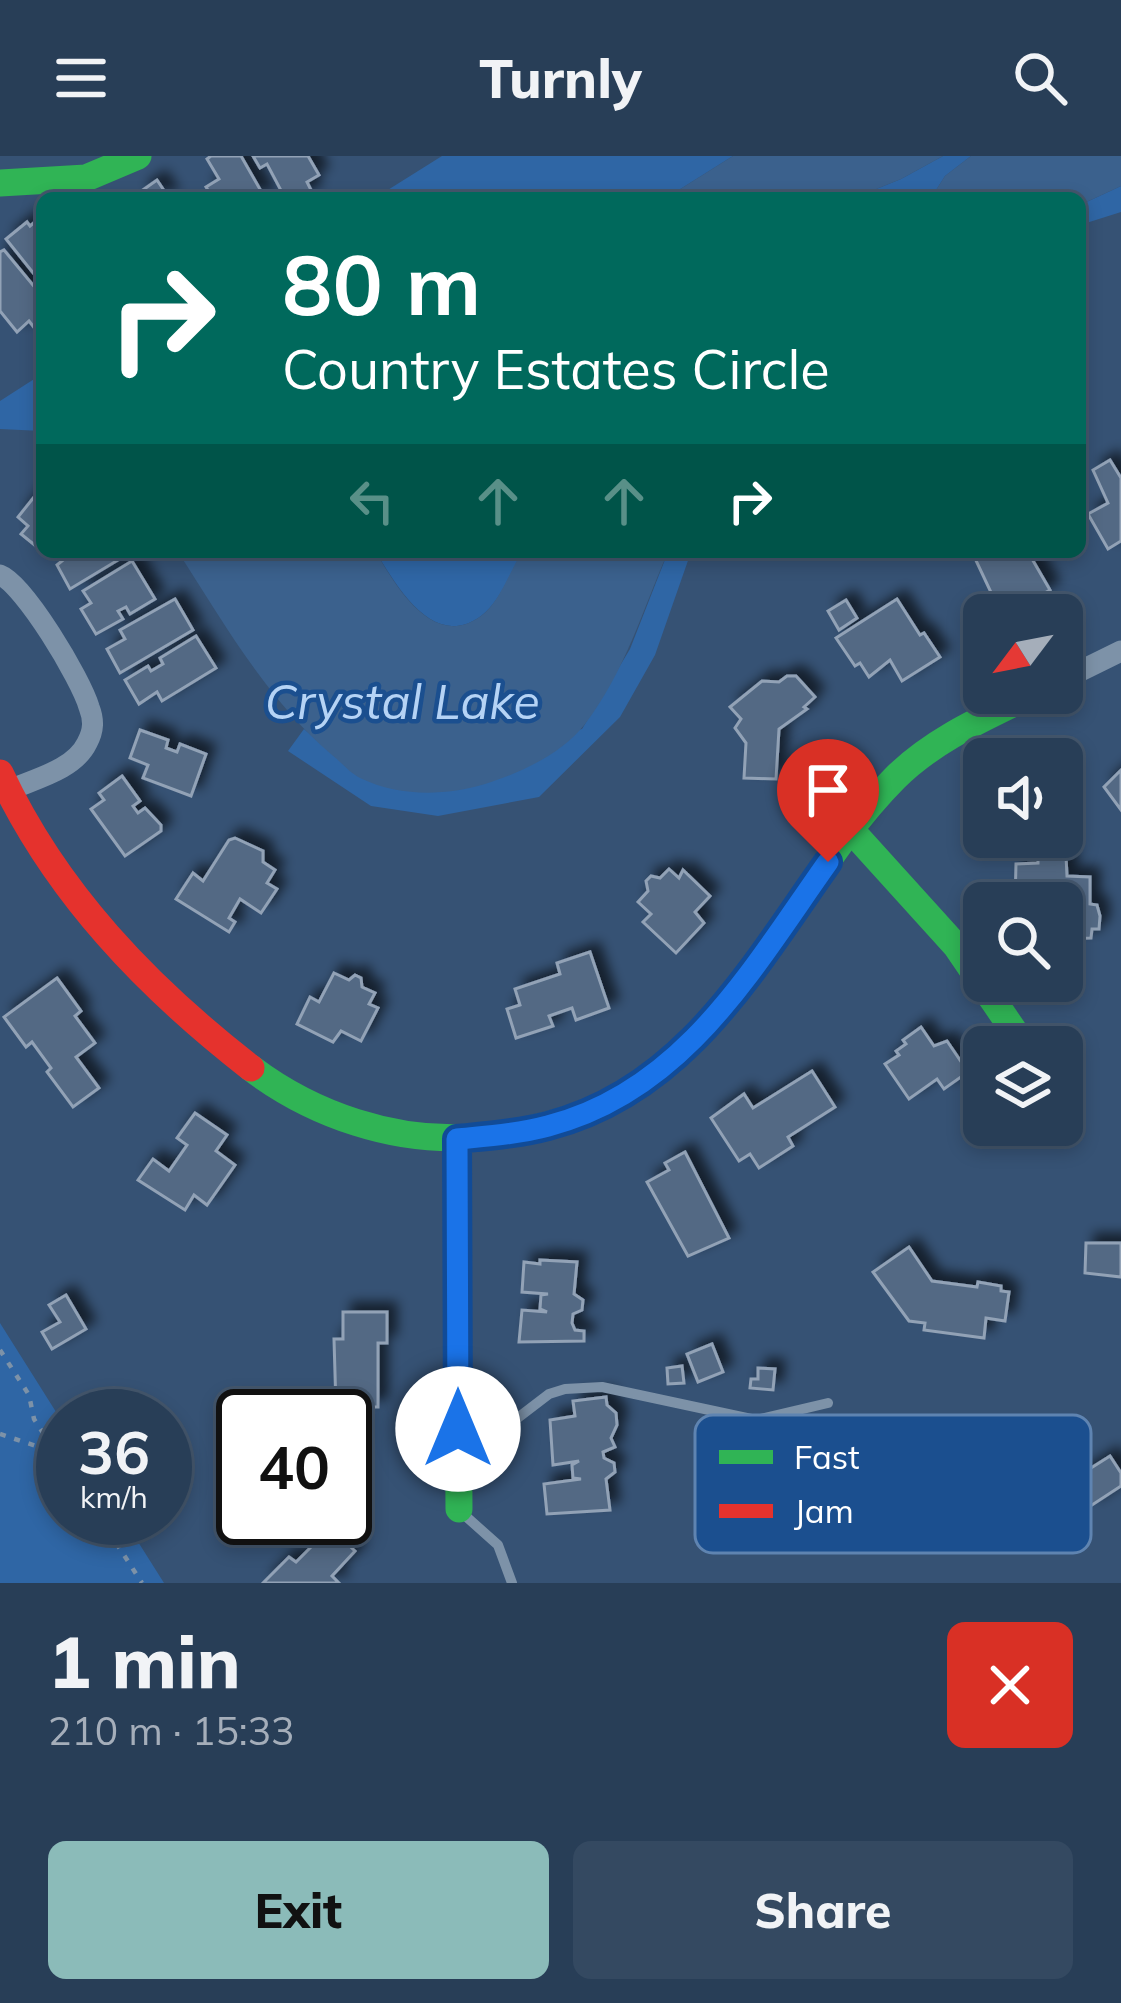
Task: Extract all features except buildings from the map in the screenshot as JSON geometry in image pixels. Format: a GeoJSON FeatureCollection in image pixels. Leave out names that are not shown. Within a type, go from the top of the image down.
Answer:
{"type":"FeatureCollection","features":[{"type":"Feature","properties":{"kind":"street"},"geometry":{"type":"LineString","coordinates":[[0,183],[86,178],[138,156]]}},
{"type":"Feature","properties":{"kind":"street"},"geometry":{"type":"LineString","coordinates":[[0,575],[23,591],[84,693],[94,729],[73,760],[4,782],[51,867],[87,916],[121,954],[278,1088],[322,1110],[419,1137],[457,1139],[550,1126],[633,1090],[670,1065],[735,993],[885,788],[919,757],[993,714]]}},
{"type":"Feature","properties":{"kind":"street"},"geometry":{"type":"LineString","coordinates":[[1083,670],[1121,651]]}},
{"type":"Feature","properties":{"kind":"street"},"geometry":{"type":"LineString","coordinates":[[851,830],[956,946],[1011,1026]]}},
{"type":"Feature","properties":{"kind":"street"},"geometry":{"type":"LineString","coordinates":[[457,1139],[459,1510]]}},
{"type":"Feature","properties":{"kind":"lane"},"geometry":{"type":"LineString","coordinates":[[458,1429],[515,1420],[549,1394],[565,1389],[602,1387],[733,1415]]}},
{"type":"Feature","properties":{"kind":"lane"},"geometry":{"type":"LineString","coordinates":[[777,1415],[828,1403]]}},
{"type":"Feature","properties":{"kind":"lane"},"geometry":{"type":"LineString","coordinates":[[459,1510],[498,1545],[512,1583]]}},
{"type":"Feature","properties":{"kind":"path"},"geometry":{"type":"LineString","coordinates":[[0,1350],[29,1395],[36,1422]]}},
{"type":"Feature","properties":{"kind":"path"},"geometry":{"type":"LineString","coordinates":[[0,1434],[36,1446]]}},
{"type":"Feature","properties":{"kind":"path"},"geometry":{"type":"LineString","coordinates":[[117,1545],[142,1583]]}},
{"type":"Feature","properties":{"kind":"shaded area"},"geometry":{"type":"Polygon","coordinates":[[[442,156],[733,156],[676,192],[385,192],[442,156]]]}},
{"type":"Feature","properties":{"kind":"shaded area"},"geometry":{"type":"Polygon","coordinates":[[[943,156],[971,156],[945,176],[935,192],[869,192],[943,156]]]}},
{"type":"Feature","properties":{"kind":"shaded area"},"geometry":{"type":"Polygon","coordinates":[[[1121,186],[1121,212],[1086,223],[1086,202],[1121,186]]]}},
{"type":"Feature","properties":{"kind":"shaded area"},"geometry":{"type":"Polygon","coordinates":[[[36,378],[36,431],[0,429],[0,401],[36,378]]]}},
{"type":"Feature","properties":{"kind":"shaded area"},"geometry":{"type":"Polygon","coordinates":[[[380,558],[519,558],[488,610],[464,625],[433,620],[395,582],[380,558]]]}},
{"type":"Feature","properties":{"kind":"shaded area"},"geometry":{"type":"Polygon","coordinates":[[[666,558],[689,558],[655,655],[620,717],[539,797],[438,816],[371,806],[288,751],[304,729],[359,777],[582,729],[630,649],[666,558]]]}},
{"type":"Feature","properties":{"kind":"shaded area"},"geometry":{"type":"Polygon","coordinates":[[[0,1323],[42,1389],[36,1389],[36,1545],[140,1545],[164,1583],[0,1583],[0,1323]]]}},
{"type":"Feature","properties":{"kind":"water"},"geometry":{"type":"Polygon","coordinates":[[[733,156],[943,156],[869,192],[676,192],[733,156]]]}},
{"type":"Feature","properties":{"kind":"water"},"geometry":{"type":"Polygon","coordinates":[[[971,156],[1121,156],[1121,186],[1086,202],[1086,192],[935,192],[945,176],[971,156]]]}},
{"type":"Feature","properties":{"kind":"water","name":"Crystal Lake"},"geometry":{"type":"Polygon","coordinates":[[[182,558],[380,558],[418,610],[448,626],[464,625],[488,610],[519,558],[665,558],[622,662],[576,735],[540,761],[469,788],[422,793],[360,778],[287,710],[182,558]]]}},
{"type":"Feature","properties":{"kind":"traffic: fast"},"geometry":{"type":"LineString","coordinates":[[0,183],[86,178],[138,156]]}},
{"type":"Feature","properties":{"kind":"traffic: fast"},"geometry":{"type":"LineString","coordinates":[[251,1068],[328,1112],[415,1135],[474,1137],[532,1129],[582,1114],[625,1093],[699,1034],[732,997],[842,841],[895,778],[944,740],[991,714]]}},
{"type":"Feature","properties":{"kind":"traffic: fast"},"geometry":{"type":"LineString","coordinates":[[851,830],[956,946],[1011,1026]]}},
{"type":"Feature","properties":{"kind":"traffic: fast"},"geometry":{"type":"LineString","coordinates":[[457,1139],[459,1509]]}},
{"type":"Feature","properties":{"kind":"traffic: jam"},"geometry":{"type":"LineString","coordinates":[[0,773],[48,858],[108,935],[176,1005],[251,1068]]}},
{"type":"Feature","properties":{"kind":"route"},"geometry":{"type":"LineString","coordinates":[[458,1429],[457,1139],[550,1126],[633,1090],[670,1065],[735,993],[828,862]]}}]}
